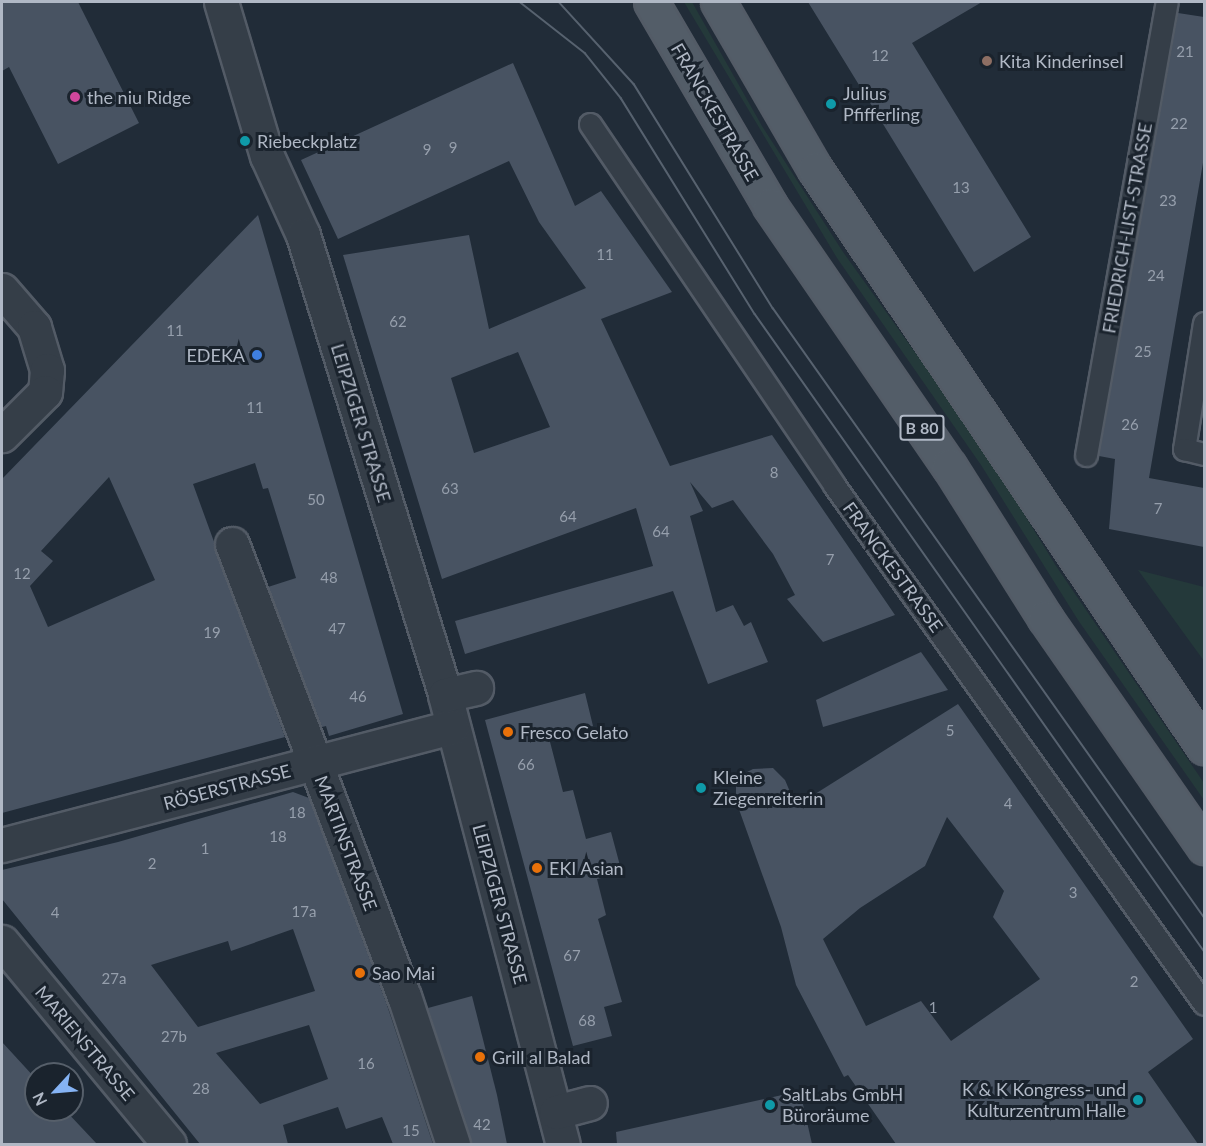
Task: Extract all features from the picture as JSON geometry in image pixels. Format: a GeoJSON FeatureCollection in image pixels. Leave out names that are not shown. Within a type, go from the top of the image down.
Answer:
{"type":"FeatureCollection","features":[{"type":"Feature","properties":{"kind":"main road","name":"FRANCKESTRASSE"},"geometry":{"type":"LineString","coordinates":[[651,2],[770,206],[949,466],[1045,618],[1204,847]]}},
{"type":"Feature","properties":{"kind":"main road"},"geometry":{"type":"LineString","coordinates":[[718,2],[815,169],[1204,747]]}},
{"type":"Feature","properties":{"kind":"street","name":"LEIPZIGER STRASSE"},"geometry":{"type":"LineString","coordinates":[[221,2],[267,156],[303,235],[460,692],[452,727],[563,1144]]}},
{"type":"Feature","properties":{"kind":"street"},"geometry":{"type":"LineString","coordinates":[[2,290],[34,327],[47,370],[45,392],[2,435]]}},
{"type":"Feature","properties":{"kind":"street","name":"MARTINSTRASSE"},"geometry":{"type":"LineString","coordinates":[[232,544],[404,996],[453,1144]]}},
{"type":"Feature","properties":{"kind":"street","name":"RÖSERSTRASSE"},"geometry":{"type":"LineString","coordinates":[[2,845],[452,727]]}},
{"type":"Feature","properties":{"kind":"street","name":"MARIENSTRASSE"},"geometry":{"type":"LineString","coordinates":[[2,942],[170,1144]]}},
{"type":"Feature","properties":{"kind":"street"},"geometry":{"type":"LineString","coordinates":[[556,1112],[590,1103]]}},
{"type":"Feature","properties":{"kind":"lane","name":"FRIEDRICH-LIST-STRASSE"},"geometry":{"type":"LineString","coordinates":[[1086,455],[1167,2]]}},
{"type":"Feature","properties":{"kind":"lane","name":"FRANCKESTRASSE"},"geometry":{"type":"LineString","coordinates":[[590,124],[834,485],[1204,1004]]}},
{"type":"Feature","properties":{"kind":"lane"},"geometry":{"type":"LineString","coordinates":[[1204,322],[1184,449],[1204,454]]}},
{"type":"Feature","properties":{"kind":"green space"},"geometry":{"type":"Polygon","coordinates":[[[684,2],[692,2],[762,126],[843,252],[983,447],[1056,566],[1204,783],[1204,800],[1078,620],[981,465],[837,258],[684,2]]]}},
{"type":"Feature","properties":{"kind":"green space"},"geometry":{"type":"Polygon","coordinates":[[[1138,570],[1204,587],[1204,661],[1138,570]]]}},
{"type":"Feature","properties":{"kind":"building","name":"the niu Ridge"},"geometry":{"type":"Polygon","coordinates":[[[2,2],[78,2],[139,123],[58,164],[9,67],[2,71],[2,2]]]}},
{"type":"Feature","properties":{"kind":"building"},"geometry":{"type":"Polygon","coordinates":[[[808,2],[982,2],[912,43],[1031,237],[974,272],[808,2]]]}},
{"type":"Feature","properties":{"kind":"building"},"geometry":{"type":"Polygon","coordinates":[[[1178,13],[1204,17],[1204,157],[1149,478],[1204,488],[1204,547],[1109,529],[1115,459],[1099,456],[1178,13]]]}},
{"type":"Feature","properties":{"kind":"building"},"geometry":{"type":"Polygon","coordinates":[[[513,63],[575,206],[601,191],[672,292],[601,319],[670,466],[772,435],[895,615],[823,642],[787,599],[795,595],[773,554],[733,500],[712,508],[690,482],[703,511],[690,516],[716,612],[733,605],[744,626],[751,622],[768,662],[708,684],[673,591],[465,654],[455,621],[653,566],[636,508],[442,579],[343,255],[469,235],[489,329],[586,288],[539,222],[509,161],[338,239],[301,160],[513,63]],[[518,352],[451,378],[474,453],[550,427],[518,352]]]}},
{"type":"Feature","properties":{"kind":"building"},"geometry":{"type":"Polygon","coordinates":[[[258,215],[403,714],[329,736],[326,726],[322,727],[268,587],[296,578],[268,488],[263,489],[255,463],[193,484],[285,737],[2,813],[2,479],[258,215]],[[109,477],[41,551],[53,561],[30,586],[48,627],[155,580],[109,477]]]}},
{"type":"Feature","properties":{"kind":"building"},"geometry":{"type":"Polygon","coordinates":[[[921,652],[948,690],[823,727],[816,700],[921,652]]]}},
{"type":"Feature","properties":{"kind":"building"},"geometry":{"type":"Polygon","coordinates":[[[585,693],[593,726],[549,738],[563,792],[573,790],[586,839],[611,832],[622,873],[597,879],[606,915],[598,919],[622,1002],[604,1007],[612,1036],[573,1046],[485,720],[585,693]]]}},
{"type":"Feature","properties":{"kind":"building"},"geometry":{"type":"Polygon","coordinates":[[[958,704],[1193,1039],[1148,1072],[1198,1144],[896,1144],[848,1075],[844,1077],[796,985],[781,927],[736,801],[736,786],[741,775],[753,769],[773,768],[785,780],[796,806],[958,704]],[[947,817],[925,866],[860,908],[823,939],[866,1026],[921,1001],[951,1041],[1040,979],[993,917],[1004,891],[947,817]]]}},
{"type":"Feature","properties":{"kind":"building"},"geometry":{"type":"Polygon","coordinates":[[[293,792],[309,798],[386,1002],[433,1144],[393,1144],[382,1117],[346,1129],[338,1107],[283,1125],[288,1144],[200,1144],[2,899],[2,870],[118,842],[293,792]],[[293,929],[231,951],[228,941],[151,965],[198,1027],[315,991],[293,929]],[[309,1025],[216,1053],[260,1104],[328,1079],[309,1025]]]}},
{"type":"Feature","properties":{"kind":"building"},"geometry":{"type":"Polygon","coordinates":[[[472,996],[507,1144],[471,1144],[428,1008],[472,996]]]}},
{"type":"Feature","properties":{"kind":"building"},"geometry":{"type":"Polygon","coordinates":[[[2,1042],[24,1066],[24,1122],[76,1122],[97,1144],[2,1144],[2,1042]]]}},
{"type":"Feature","properties":{"kind":"building","name":"SaltLabs GmbH Büroräume"},"geometry":{"type":"Polygon","coordinates":[[[800,1091],[812,1144],[617,1144],[616,1132],[800,1091]]]}},
{"type":"Feature","properties":{"kind":"tram line"},"geometry":{"type":"LineString","coordinates":[[520,2],[585,53],[621,98],[755,314],[1204,951]]}},
{"type":"Feature","properties":{"kind":"tram line"},"geometry":{"type":"LineString","coordinates":[[559,2],[634,84],[773,308],[1204,917]]}},
{"type":"Feature","properties":{"kind":"place","name":"Kita Kinderinsel"},"geometry":{"type":"Point","coordinates":[987,61]}},
{"type":"Feature","properties":{"kind":"place","name":"the niu Ridge"},"geometry":{"type":"Point","coordinates":[75,97]}},
{"type":"Feature","properties":{"kind":"place","name":"Julius Pfifferling"},"geometry":{"type":"Point","coordinates":[831,104]}},
{"type":"Feature","properties":{"kind":"place","name":"Riebeckplatz"},"geometry":{"type":"Point","coordinates":[245,141]}},
{"type":"Feature","properties":{"kind":"place","name":"EDEKA"},"geometry":{"type":"Point","coordinates":[257,355]}},
{"type":"Feature","properties":{"kind":"place","name":"Fresco Gelato"},"geometry":{"type":"Point","coordinates":[508,732]}},
{"type":"Feature","properties":{"kind":"place","name":"Kleine Ziegenreiterin"},"geometry":{"type":"Point","coordinates":[701,788]}},
{"type":"Feature","properties":{"kind":"place","name":"EKI Asian"},"geometry":{"type":"Point","coordinates":[537,868]}},
{"type":"Feature","properties":{"kind":"place","name":"Sao Mai"},"geometry":{"type":"Point","coordinates":[360,973]}},
{"type":"Feature","properties":{"kind":"place","name":"Grill al Balad"},"geometry":{"type":"Point","coordinates":[480,1057]}},
{"type":"Feature","properties":{"kind":"place","name":"K & K Kongress- und Kulturzentrum Halle"},"geometry":{"type":"Point","coordinates":[1138,1100]}},
{"type":"Feature","properties":{"kind":"place","name":"SaltLabs GmbH Büroräume"},"geometry":{"type":"Point","coordinates":[770,1105]}}]}
